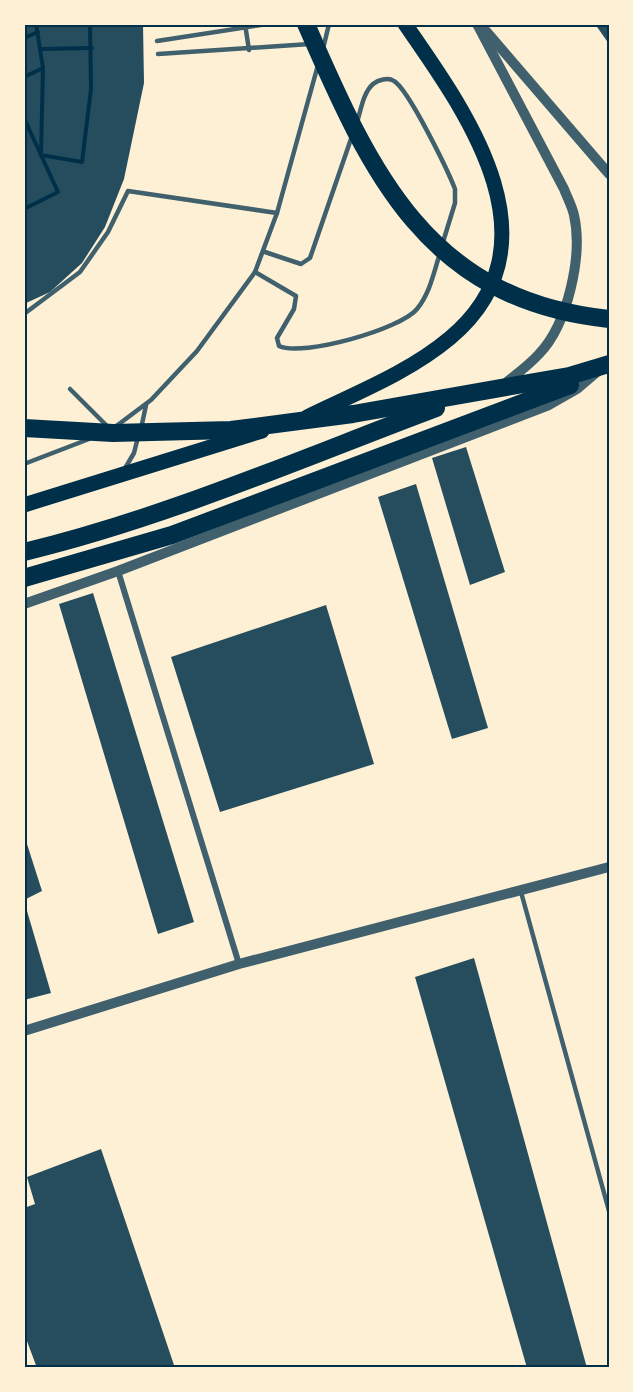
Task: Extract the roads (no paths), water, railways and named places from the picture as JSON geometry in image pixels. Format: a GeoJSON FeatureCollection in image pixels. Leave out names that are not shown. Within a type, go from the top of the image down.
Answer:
{"type":"FeatureCollection","features":[{"type":"Feature","properties":{"kind":"highway"},"geometry":{"type":"LineString","coordinates":[[306,24],[371,163],[395,200],[438,246],[470,272],[508,293],[546,306],[609,319]]}},
{"type":"Feature","properties":{"kind":"highway"},"geometry":{"type":"LineString","coordinates":[[24,428],[113,434],[231,430],[364,412],[569,376],[609,363]]}},
{"type":"Feature","properties":{"kind":"highway"},"geometry":{"type":"LineString","coordinates":[[24,578],[172,535],[570,385],[609,374]]}},
{"type":"Feature","properties":{"kind":"highway"},"geometry":{"type":"LineString","coordinates":[[24,552],[74,540],[208,493],[508,381]]}},
{"type":"Feature","properties":{"kind":"highway"},"geometry":{"type":"LineString","coordinates":[[24,436],[110,441],[232,439],[354,423],[570,385]]}},
{"type":"Feature","properties":{"kind":"main road"},"geometry":{"type":"LineString","coordinates":[[24,505],[305,418],[404,370],[451,337],[477,310],[495,274],[503,241],[501,205],[487,158],[454,95],[405,24]]}},
{"type":"Feature","properties":{"kind":"street"},"geometry":{"type":"LineString","coordinates":[[479,24],[609,174]]}},
{"type":"Feature","properties":{"kind":"street"},"geometry":{"type":"LineString","coordinates":[[479,24],[564,189],[574,216],[576,252],[572,283],[560,323],[540,354],[508,381]]}},
{"type":"Feature","properties":{"kind":"street"},"geometry":{"type":"LineString","coordinates":[[24,604],[118,571],[549,405],[577,389],[609,363]]}},
{"type":"Feature","properties":{"kind":"street"},"geometry":{"type":"LineString","coordinates":[[118,571],[239,964]]}},
{"type":"Feature","properties":{"kind":"street"},"geometry":{"type":"LineString","coordinates":[[24,1030],[239,964],[609,867]]}},
{"type":"Feature","properties":{"kind":"lane"},"geometry":{"type":"LineString","coordinates":[[157,41],[267,24]]}},
{"type":"Feature","properties":{"kind":"lane"},"geometry":{"type":"LineString","coordinates":[[24,464],[111,430],[146,404],[197,351],[255,272],[265,252],[277,213],[329,24]]}},
{"type":"Feature","properties":{"kind":"lane"},"geometry":{"type":"LineString","coordinates":[[246,26],[249,50]]}},
{"type":"Feature","properties":{"kind":"lane"},"geometry":{"type":"LineString","coordinates":[[158,54],[249,50],[325,42]]}},
{"type":"Feature","properties":{"kind":"lane"},"geometry":{"type":"LineString","coordinates":[[255,272],[296,296],[294,309],[277,338],[279,346],[291,349],[336,343],[391,327],[408,318],[427,294],[452,215],[455,189],[416,112],[395,82],[380,80],[373,84],[367,93],[310,258],[301,264],[265,252]]}},
{"type":"Feature","properties":{"kind":"lane"},"geometry":{"type":"LineString","coordinates":[[24,314],[80,272],[108,232],[128,191],[277,213]]}},
{"type":"Feature","properties":{"kind":"lane"},"geometry":{"type":"LineString","coordinates":[[70,389],[111,430]]}},
{"type":"Feature","properties":{"kind":"lane"},"geometry":{"type":"LineString","coordinates":[[122,475],[134,453],[146,404]]}},
{"type":"Feature","properties":{"kind":"lane"},"geometry":{"type":"LineString","coordinates":[[521,889],[609,1211]]}}]}
